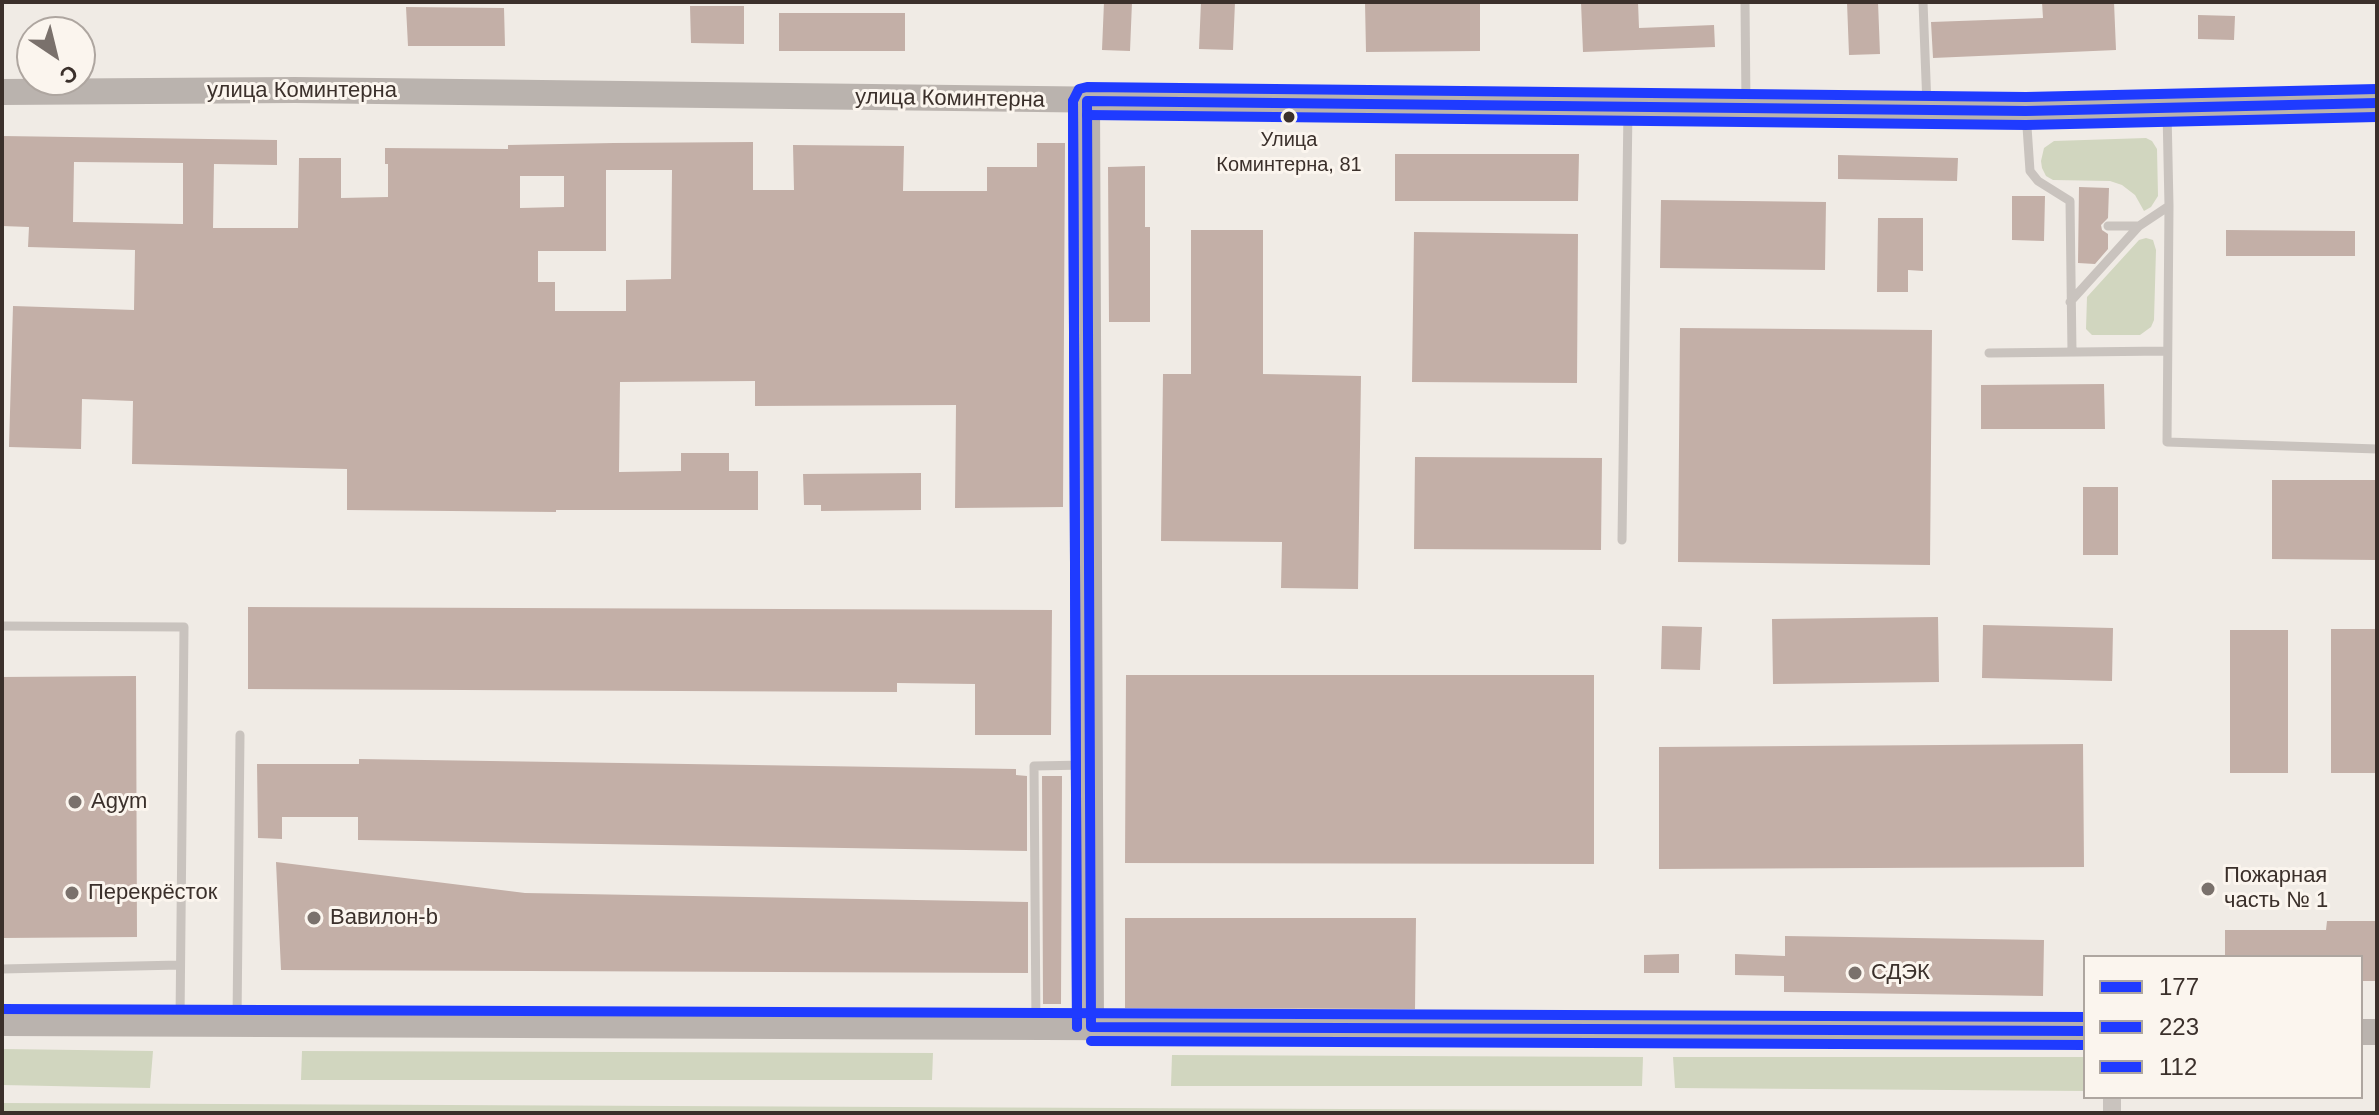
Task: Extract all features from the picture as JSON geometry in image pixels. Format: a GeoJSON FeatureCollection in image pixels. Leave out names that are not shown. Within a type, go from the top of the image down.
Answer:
{"type":"FeatureCollection","features":[{"type":"Feature","properties":{"kind":"street","name":"улица Коминтерна"},"geometry":{"type":"LineString","coordinates":[[2,92],[295,90],[2026,111],[2377,103]]}},
{"type":"Feature","properties":{"kind":"street"},"geometry":{"type":"LineString","coordinates":[[1087,101],[1091,1027]]}},
{"type":"Feature","properties":{"kind":"street"},"geometry":{"type":"LineString","coordinates":[[2,1023],[2083,1031]]}},
{"type":"Feature","properties":{"kind":"lane"},"geometry":{"type":"LineString","coordinates":[[1745,2],[1746,107]]}},
{"type":"Feature","properties":{"kind":"lane"},"geometry":{"type":"LineString","coordinates":[[1923,2],[1927,110]]}},
{"type":"Feature","properties":{"kind":"lane"},"geometry":{"type":"LineString","coordinates":[[1622,540],[1628,106]]}},
{"type":"Feature","properties":{"kind":"lane"},"geometry":{"type":"LineString","coordinates":[[2167,108],[2167,442],[2377,449]]}},
{"type":"Feature","properties":{"kind":"lane"},"geometry":{"type":"LineString","coordinates":[[2026,111],[2030,171],[2038,181],[2070,201],[2074,225],[2070,302],[2072,352]]}},
{"type":"Feature","properties":{"kind":"lane"},"geometry":{"type":"LineString","coordinates":[[2070,302],[2139,226],[2169,206]]}},
{"type":"Feature","properties":{"kind":"lane"},"geometry":{"type":"LineString","coordinates":[[2108,226],[2139,226]]}},
{"type":"Feature","properties":{"kind":"lane"},"geometry":{"type":"LineString","coordinates":[[1989,353],[2167,351]]}},
{"type":"Feature","properties":{"kind":"lane"},"geometry":{"type":"LineString","coordinates":[[2,626],[184,627],[180,1024]]}},
{"type":"Feature","properties":{"kind":"lane"},"geometry":{"type":"LineString","coordinates":[[237,1024],[240,735]]}},
{"type":"Feature","properties":{"kind":"lane"},"geometry":{"type":"LineString","coordinates":[[1036,1027],[1034,766],[1090,765]]}},
{"type":"Feature","properties":{"kind":"lane"},"geometry":{"type":"LineString","coordinates":[[2,969],[180,965]]}},
{"type":"Feature","properties":{"kind":"green space"},"geometry":{"type":"Polygon","coordinates":[[[2146,138],[2157,149],[2158,196],[2144,211],[2135,195],[2122,185],[2110,181],[2053,180],[2046,176],[2042,168],[2044,148],[2054,141],[2146,138]]]}},
{"type":"Feature","properties":{"kind":"green space"},"geometry":{"type":"Polygon","coordinates":[[[2139,240],[2153,240],[2156,250],[2154,320],[2151,327],[2140,335],[2092,335],[2086,329],[2087,297],[2139,240]]]}},
{"type":"Feature","properties":{"kind":"green space"},"geometry":{"type":"Polygon","coordinates":[[[2,1049],[153,1051],[150,1088],[2,1085],[2,1049]]]}},
{"type":"Feature","properties":{"kind":"green space"},"geometry":{"type":"Polygon","coordinates":[[[302,1051],[933,1053],[932,1080],[301,1080],[302,1051]]]}},
{"type":"Feature","properties":{"kind":"green space"},"geometry":{"type":"Polygon","coordinates":[[[1172,1055],[1643,1057],[1642,1086],[1171,1086],[1172,1055]]]}},
{"type":"Feature","properties":{"kind":"green space"},"geometry":{"type":"Polygon","coordinates":[[[1673,1057],[2083,1057],[2083,1091],[1675,1088],[1673,1057]]]}},
{"type":"Feature","properties":{"kind":"green space"},"geometry":{"type":"Polygon","coordinates":[[[2,1103],[2238,1113],[2,1113],[2,1103]]]}},
{"type":"Feature","properties":{"kind":"building"},"geometry":{"type":"Polygon","coordinates":[[[1104,2],[1132,2],[1130,51],[1102,50],[1104,2]]]}},
{"type":"Feature","properties":{"kind":"building"},"geometry":{"type":"Polygon","coordinates":[[[1201,2],[1235,2],[1233,50],[1199,49],[1201,2]]]}},
{"type":"Feature","properties":{"kind":"building"},"geometry":{"type":"Polygon","coordinates":[[[1365,2],[1480,2],[1480,51],[1366,52],[1365,2]]]}},
{"type":"Feature","properties":{"kind":"building"},"geometry":{"type":"Polygon","coordinates":[[[1581,2],[1638,2],[1639,28],[1714,25],[1715,47],[1583,52],[1581,2]]]}},
{"type":"Feature","properties":{"kind":"building"},"geometry":{"type":"Polygon","coordinates":[[[1847,2],[1878,2],[1880,54],[1849,55],[1847,2]]]}},
{"type":"Feature","properties":{"kind":"building"},"geometry":{"type":"Polygon","coordinates":[[[2042,2],[2114,2],[2116,50],[1933,58],[1931,22],[2043,18],[2042,2]]]}},
{"type":"Feature","properties":{"kind":"building"},"geometry":{"type":"Polygon","coordinates":[[[690,6],[744,6],[744,44],[691,43],[690,6]]]}},
{"type":"Feature","properties":{"kind":"building"},"geometry":{"type":"Polygon","coordinates":[[[406,7],[504,8],[505,46],[408,46],[406,7]]]}},
{"type":"Feature","properties":{"kind":"building"},"geometry":{"type":"Polygon","coordinates":[[[779,13],[905,13],[905,51],[779,51],[779,13]]]}},
{"type":"Feature","properties":{"kind":"building"},"geometry":{"type":"Polygon","coordinates":[[[2198,15],[2235,16],[2234,40],[2198,39],[2198,15]]]}},
{"type":"Feature","properties":{"kind":"building"},"geometry":{"type":"Polygon","coordinates":[[[2,136],[277,140],[277,165],[214,164],[213,228],[298,228],[299,158],[341,158],[341,198],[388,197],[385,148],[508,149],[508,145],[753,142],[753,190],[794,190],[793,145],[904,146],[903,191],[987,191],[987,167],[1037,167],[1037,143],[1065,143],[1063,507],[955,508],[956,405],[755,406],[755,381],[620,382],[619,472],[681,471],[681,453],[729,453],[729,471],[758,471],[758,510],[347,510],[347,469],[132,464],[133,401],[82,399],[81,449],[9,447],[13,306],[134,310],[135,250],[28,247],[29,227],[2,226],[2,136]],[[74,162],[73,222],[183,224],[183,163],[74,162]],[[606,170],[606,251],[538,251],[538,282],[555,282],[555,311],[626,311],[626,280],[671,279],[672,170],[606,170]],[[520,176],[520,208],[564,207],[564,176],[520,176]]]}},
{"type":"Feature","properties":{"kind":"building"},"geometry":{"type":"Polygon","coordinates":[[[1395,154],[1579,154],[1578,201],[1395,201],[1395,154]]]}},
{"type":"Feature","properties":{"kind":"building"},"geometry":{"type":"Polygon","coordinates":[[[1838,155],[1958,158],[1957,181],[1838,179],[1838,155]]]}},
{"type":"Feature","properties":{"kind":"building"},"geometry":{"type":"Polygon","coordinates":[[[1145,166],[1145,227],[1150,227],[1150,322],[1109,322],[1108,167],[1145,166]]]}},
{"type":"Feature","properties":{"kind":"building"},"geometry":{"type":"Polygon","coordinates":[[[2079,187],[2109,188],[2108,218],[2101,225],[2108,234],[2108,249],[2095,264],[2078,263],[2079,187]]]}},
{"type":"Feature","properties":{"kind":"building"},"geometry":{"type":"Polygon","coordinates":[[[2012,196],[2045,196],[2044,241],[2012,240],[2012,196]]]}},
{"type":"Feature","properties":{"kind":"building"},"geometry":{"type":"Polygon","coordinates":[[[1661,200],[1826,202],[1825,270],[1660,268],[1661,200]]]}},
{"type":"Feature","properties":{"kind":"building"},"geometry":{"type":"Polygon","coordinates":[[[1878,218],[1923,218],[1923,271],[1908,270],[1908,292],[1877,292],[1878,218]]]}},
{"type":"Feature","properties":{"kind":"building"},"geometry":{"type":"Polygon","coordinates":[[[1191,230],[1263,230],[1263,374],[1361,376],[1358,589],[1281,588],[1282,542],[1161,541],[1163,374],[1191,374],[1191,230]]]}},
{"type":"Feature","properties":{"kind":"building"},"geometry":{"type":"Polygon","coordinates":[[[2226,230],[2355,231],[2355,256],[2226,256],[2226,230]]]}},
{"type":"Feature","properties":{"kind":"building"},"geometry":{"type":"Polygon","coordinates":[[[1414,232],[1578,234],[1577,383],[1412,382],[1414,232]]]}},
{"type":"Feature","properties":{"kind":"building"},"geometry":{"type":"Polygon","coordinates":[[[1680,328],[1932,330],[1930,565],[1678,562],[1680,328]]]}},
{"type":"Feature","properties":{"kind":"building"},"geometry":{"type":"Polygon","coordinates":[[[2104,384],[2105,429],[1981,429],[1981,385],[2104,384]]]}},
{"type":"Feature","properties":{"kind":"building"},"geometry":{"type":"Polygon","coordinates":[[[1415,457],[1602,458],[1601,550],[1414,549],[1415,457]]]}},
{"type":"Feature","properties":{"kind":"building"},"geometry":{"type":"Polygon","coordinates":[[[921,473],[921,510],[821,511],[821,505],[804,505],[803,474],[921,473]]]}},
{"type":"Feature","properties":{"kind":"building"},"geometry":{"type":"Polygon","coordinates":[[[2272,480],[2377,480],[2377,560],[2272,559],[2272,480]]]}},
{"type":"Feature","properties":{"kind":"building"},"geometry":{"type":"Polygon","coordinates":[[[2083,487],[2118,487],[2118,555],[2083,555],[2083,487]]]}},
{"type":"Feature","properties":{"kind":"building"},"geometry":{"type":"Polygon","coordinates":[[[248,607],[1052,610],[1051,735],[975,735],[975,684],[897,683],[897,692],[248,689],[248,607]]]}},
{"type":"Feature","properties":{"kind":"building"},"geometry":{"type":"Polygon","coordinates":[[[1938,617],[1939,682],[1773,684],[1772,619],[1938,617]]]}},
{"type":"Feature","properties":{"kind":"building"},"geometry":{"type":"Polygon","coordinates":[[[1983,625],[2113,628],[2112,681],[1982,678],[1983,625]]]}},
{"type":"Feature","properties":{"kind":"building"},"geometry":{"type":"Polygon","coordinates":[[[1662,626],[1702,627],[1700,670],[1661,669],[1662,626]]]}},
{"type":"Feature","properties":{"kind":"building"},"geometry":{"type":"Polygon","coordinates":[[[2331,629],[2377,629],[2377,773],[2331,773],[2331,629]]]}},
{"type":"Feature","properties":{"kind":"building"},"geometry":{"type":"Polygon","coordinates":[[[2230,630],[2288,630],[2288,773],[2230,773],[2230,630]]]}},
{"type":"Feature","properties":{"kind":"building"},"geometry":{"type":"Polygon","coordinates":[[[1126,675],[1594,675],[1594,864],[1125,863],[1126,675]]]}},
{"type":"Feature","properties":{"kind":"building"},"geometry":{"type":"Polygon","coordinates":[[[136,676],[137,937],[2,938],[2,677],[136,676]]]}},
{"type":"Feature","properties":{"kind":"building"},"geometry":{"type":"Polygon","coordinates":[[[2083,744],[2084,867],[1659,869],[1659,747],[2083,744]]]}},
{"type":"Feature","properties":{"kind":"building"},"geometry":{"type":"Polygon","coordinates":[[[359,759],[1016,769],[1016,775],[1027,776],[1027,851],[358,840],[358,817],[282,817],[282,839],[258,838],[257,764],[359,764],[359,759]]]}},
{"type":"Feature","properties":{"kind":"building"},"geometry":{"type":"Polygon","coordinates":[[[1042,776],[1062,776],[1061,1004],[1043,1004],[1042,776]]]}},
{"type":"Feature","properties":{"kind":"building"},"geometry":{"type":"Polygon","coordinates":[[[276,862],[525,893],[1028,902],[1028,973],[281,970],[276,862]]]}},
{"type":"Feature","properties":{"kind":"building"},"geometry":{"type":"Polygon","coordinates":[[[1125,918],[1416,918],[1415,1009],[1125,1008],[1125,918]]]}},
{"type":"Feature","properties":{"kind":"building"},"geometry":{"type":"Polygon","coordinates":[[[2327,921],[2377,921],[2377,981],[2363,981],[2363,955],[2225,955],[2225,930],[2326,930],[2327,921]]]}},
{"type":"Feature","properties":{"kind":"building"},"geometry":{"type":"Polygon","coordinates":[[[1785,936],[2044,940],[2043,996],[1784,992],[1784,976],[1735,975],[1735,954],[1785,956],[1785,936]]]}},
{"type":"Feature","properties":{"kind":"building"},"geometry":{"type":"Polygon","coordinates":[[[1679,954],[1679,973],[1644,973],[1644,955],[1679,954]]]}},
{"type":"Feature","properties":{"kind":"transit line","name":"112"},"geometry":{"type":"LineString","coordinates":[[1077,1027],[1073,101],[1079,89],[2026,97],[2377,89]]}},
{"type":"Feature","properties":{"kind":"transit line","name":"223"},"geometry":{"type":"LineString","coordinates":[[1073,101],[1077,1027]]}},
{"type":"Feature","properties":{"kind":"transit line","name":"177"},"geometry":{"type":"LineString","coordinates":[[1087,101],[2026,111],[2377,103]]}},
{"type":"Feature","properties":{"kind":"transit line","name":"177"},"geometry":{"type":"LineString","coordinates":[[1087,101],[1091,1027]]}},
{"type":"Feature","properties":{"kind":"transit line","name":"223"},"geometry":{"type":"LineString","coordinates":[[1087,115],[2026,125],[2377,117]]}},
{"type":"Feature","properties":{"kind":"transit line","name":"112"},"geometry":{"type":"LineString","coordinates":[[2,1009],[2083,1017]]}},
{"type":"Feature","properties":{"kind":"transit line","name":"177"},"geometry":{"type":"LineString","coordinates":[[1091,1027],[2083,1031]]}},
{"type":"Feature","properties":{"kind":"transit line","name":"223"},"geometry":{"type":"LineString","coordinates":[[1091,1041],[2083,1045]]}},
{"type":"Feature","properties":{"kind":"place","name":"Улица Коминтерна, 81"},"geometry":{"type":"Point","coordinates":[1289,117]}},
{"type":"Feature","properties":{"kind":"place","name":"Agym"},"geometry":{"type":"Point","coordinates":[75,802]}},
{"type":"Feature","properties":{"kind":"place","name":"Пожарная часть № 1"},"geometry":{"type":"Point","coordinates":[2208,889]}},
{"type":"Feature","properties":{"kind":"place","name":"Перекрёсток"},"geometry":{"type":"Point","coordinates":[72,893]}},
{"type":"Feature","properties":{"kind":"place","name":"Вавилон-b"},"geometry":{"type":"Point","coordinates":[314,918]}},
{"type":"Feature","properties":{"kind":"place","name":"СДЭК"},"geometry":{"type":"Point","coordinates":[1855,973]}}]}
